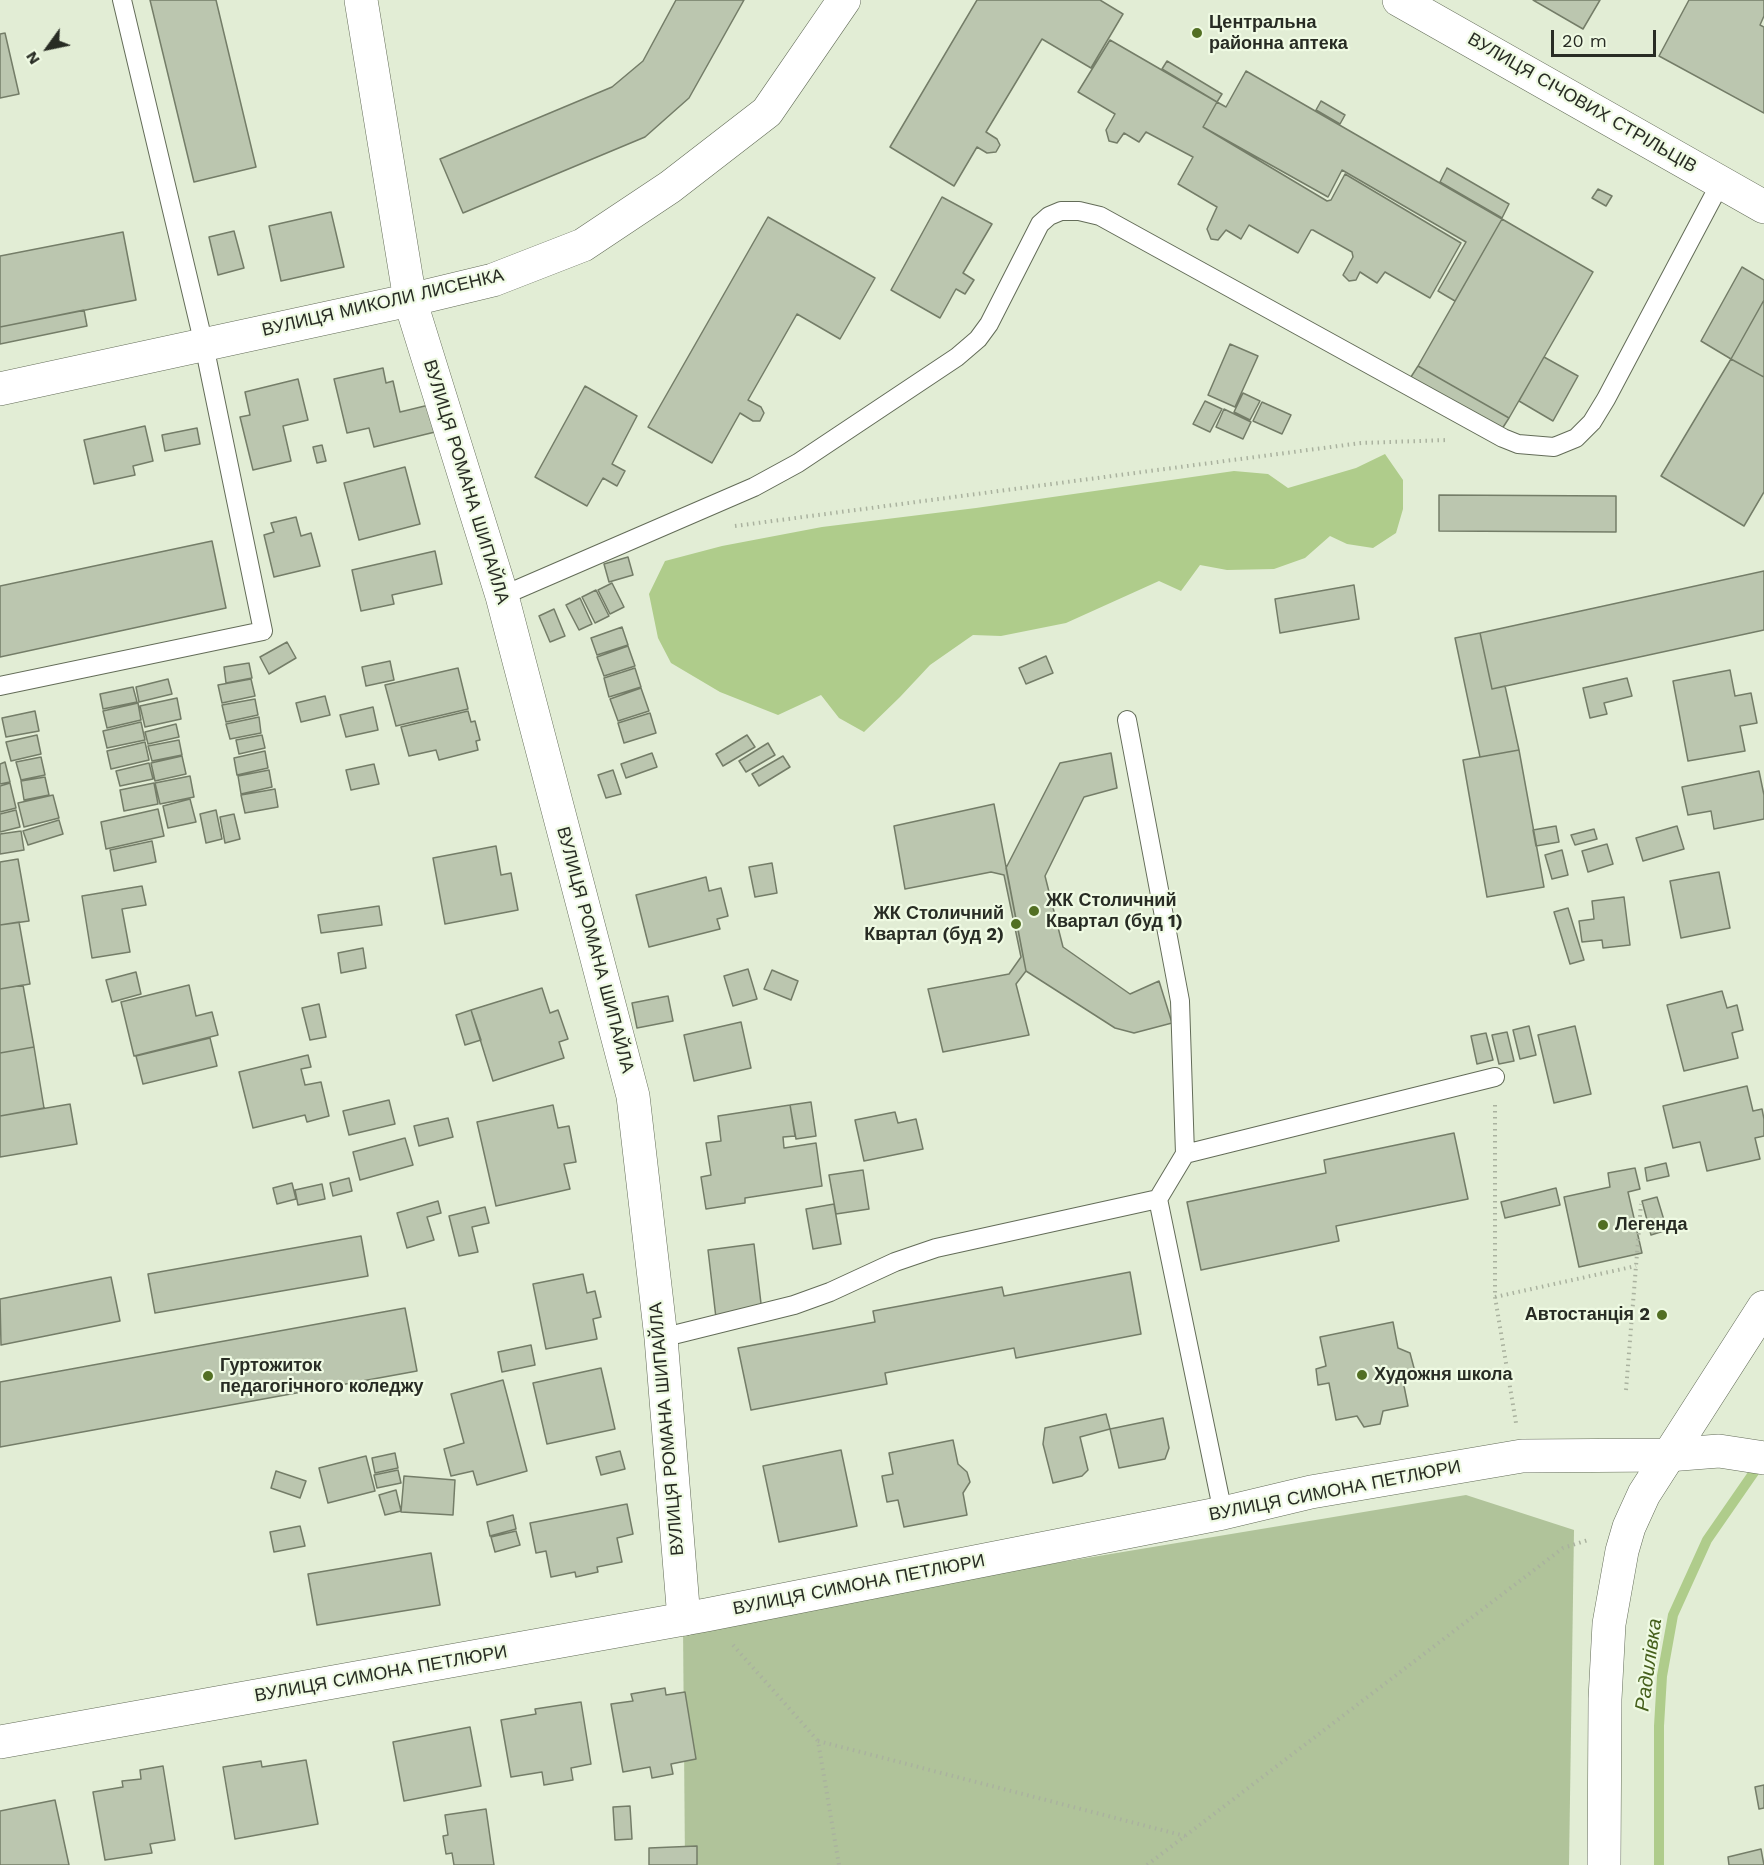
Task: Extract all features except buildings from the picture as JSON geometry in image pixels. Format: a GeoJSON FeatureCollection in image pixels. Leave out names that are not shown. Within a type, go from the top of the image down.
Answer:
{"type":"FeatureCollection","features":[{"type":"Feature","properties":{"kind":"street","name":"ВУЛИЦЯ РОМАНА ШИПАЙЛА"},"geometry":{"type":"LineString","coordinates":[[361,0],[410,300],[502,596],[633,1096],[695,1617]]}},
{"type":"Feature","properties":{"kind":"street","name":"ВУЛИЦЯ МИКОЛИ ЛИСЕНКА"},"geometry":{"type":"LineString","coordinates":[[0,389],[493,280],[583,246],[670,187],[767,112],[844,0]]}},
{"type":"Feature","properties":{"kind":"street","name":"ВУЛИЦЯ СІЧОВИХ СТРІЛЬЦІВ"},"geometry":{"type":"LineString","coordinates":[[1399,0],[1764,207]]}},
{"type":"Feature","properties":{"kind":"street"},"geometry":{"type":"LineString","coordinates":[[1604,1865],[1605,1699],[1610,1624],[1616,1580],[1629,1527],[1644,1494],[1764,1306]]}},
{"type":"Feature","properties":{"kind":"street","name":"ВУЛИЦЯ СИМОНА ПЕТЛЮРИ"},"geometry":{"type":"LineString","coordinates":[[0,1742],[695,1617],[1223,1513],[1311,1492],[1522,1456],[1668,1455],[1719,1451],[1764,1458]]}},
{"type":"Feature","properties":{"kind":"lane"},"geometry":{"type":"LineString","coordinates":[[0,686],[263,632],[204,345],[122,0]]}},
{"type":"Feature","properties":{"kind":"lane"},"geometry":{"type":"LineString","coordinates":[[502,596],[754,487],[789,468],[957,357],[978,339],[989,324],[1040,224],[1049,216],[1061,212],[1079,211],[1100,216],[1503,438],[1518,444],[1554,447],[1576,438],[1592,422],[1721,182]]}},
{"type":"Feature","properties":{"kind":"lane"},"geometry":{"type":"LineString","coordinates":[[1127,720],[1180,1001],[1185,1154],[1158,1199],[1223,1513]]}},
{"type":"Feature","properties":{"kind":"lane"},"geometry":{"type":"LineString","coordinates":[[1185,1154],[1495,1077]]}},
{"type":"Feature","properties":{"kind":"lane"},"geometry":{"type":"LineString","coordinates":[[661,1338],[794,1305],[830,1292],[895,1262],[936,1248],[1158,1199]]}},
{"type":"Feature","properties":{"kind":"path"},"geometry":{"type":"LineString","coordinates":[[726,528],[1361,443],[1503,438]]}},
{"type":"Feature","properties":{"kind":"path"},"geometry":{"type":"LineString","coordinates":[[1495,1077],[1495,1298],[1522,1456]]}},
{"type":"Feature","properties":{"kind":"path"},"geometry":{"type":"LineString","coordinates":[[1626,1390],[1641,1204]]}},
{"type":"Feature","properties":{"kind":"path"},"geometry":{"type":"LineString","coordinates":[[1495,1298],[1636,1266]]}},
{"type":"Feature","properties":{"kind":"path"},"geometry":{"type":"LineString","coordinates":[[1147,1865],[1563,1548],[1629,1527]]}},
{"type":"Feature","properties":{"kind":"path"},"geometry":{"type":"LineString","coordinates":[[695,1617],[818,1741],[1185,1836]]}},
{"type":"Feature","properties":{"kind":"path"},"geometry":{"type":"LineString","coordinates":[[818,1741],[839,1865]]}},
{"type":"Feature","properties":{"kind":"shaded area"},"geometry":{"type":"Polygon","coordinates":[[[1385,454],[1403,480],[1403,509],[1396,533],[1373,548],[1347,544],[1330,536],[1305,558],[1274,569],[1227,570],[1200,565],[1181,591],[1159,581],[1066,623],[1001,636],[973,635],[930,665],[864,732],[839,718],[821,695],[778,715],[720,692],[671,663],[658,638],[649,594],[665,561],[722,546],[822,527],[976,508],[1234,471],[1268,474],[1288,488],[1356,468],[1385,454]]]}},
{"type":"Feature","properties":{"kind":"shaded area"},"geometry":{"type":"Polygon","coordinates":[[[1466,1495],[1574,1530],[1569,1865],[685,1865],[683,1625],[1466,1495]]]}},
{"type":"Feature","properties":{"kind":"waterway","name":"Радилівка"},"geometry":{"type":"LineString","coordinates":[[1659,1865],[1659,1726],[1662,1676],[1673,1615],[1707,1540],[1761,1462]]}},
{"type":"Feature","properties":{"kind":"place","name":"Центральна районна аптека"},"geometry":{"type":"Point","coordinates":[1197,33]}},
{"type":"Feature","properties":{"kind":"place","name":"ЖК Столичний Квартал (буд 1)"},"geometry":{"type":"Point","coordinates":[1034,911]}},
{"type":"Feature","properties":{"kind":"place","name":"ЖК Столичний Квартал (буд 2)"},"geometry":{"type":"Point","coordinates":[1016,924]}},
{"type":"Feature","properties":{"kind":"place","name":"Легенда"},"geometry":{"type":"Point","coordinates":[1603,1225]}},
{"type":"Feature","properties":{"kind":"place","name":"Автостанція 2"},"geometry":{"type":"Point","coordinates":[1662,1315]}},
{"type":"Feature","properties":{"kind":"place","name":"Художня школа"},"geometry":{"type":"Point","coordinates":[1362,1375]}},
{"type":"Feature","properties":{"kind":"place","name":"Гуртожиток педагогічного коледжу"},"geometry":{"type":"Point","coordinates":[208,1376]}}]}
